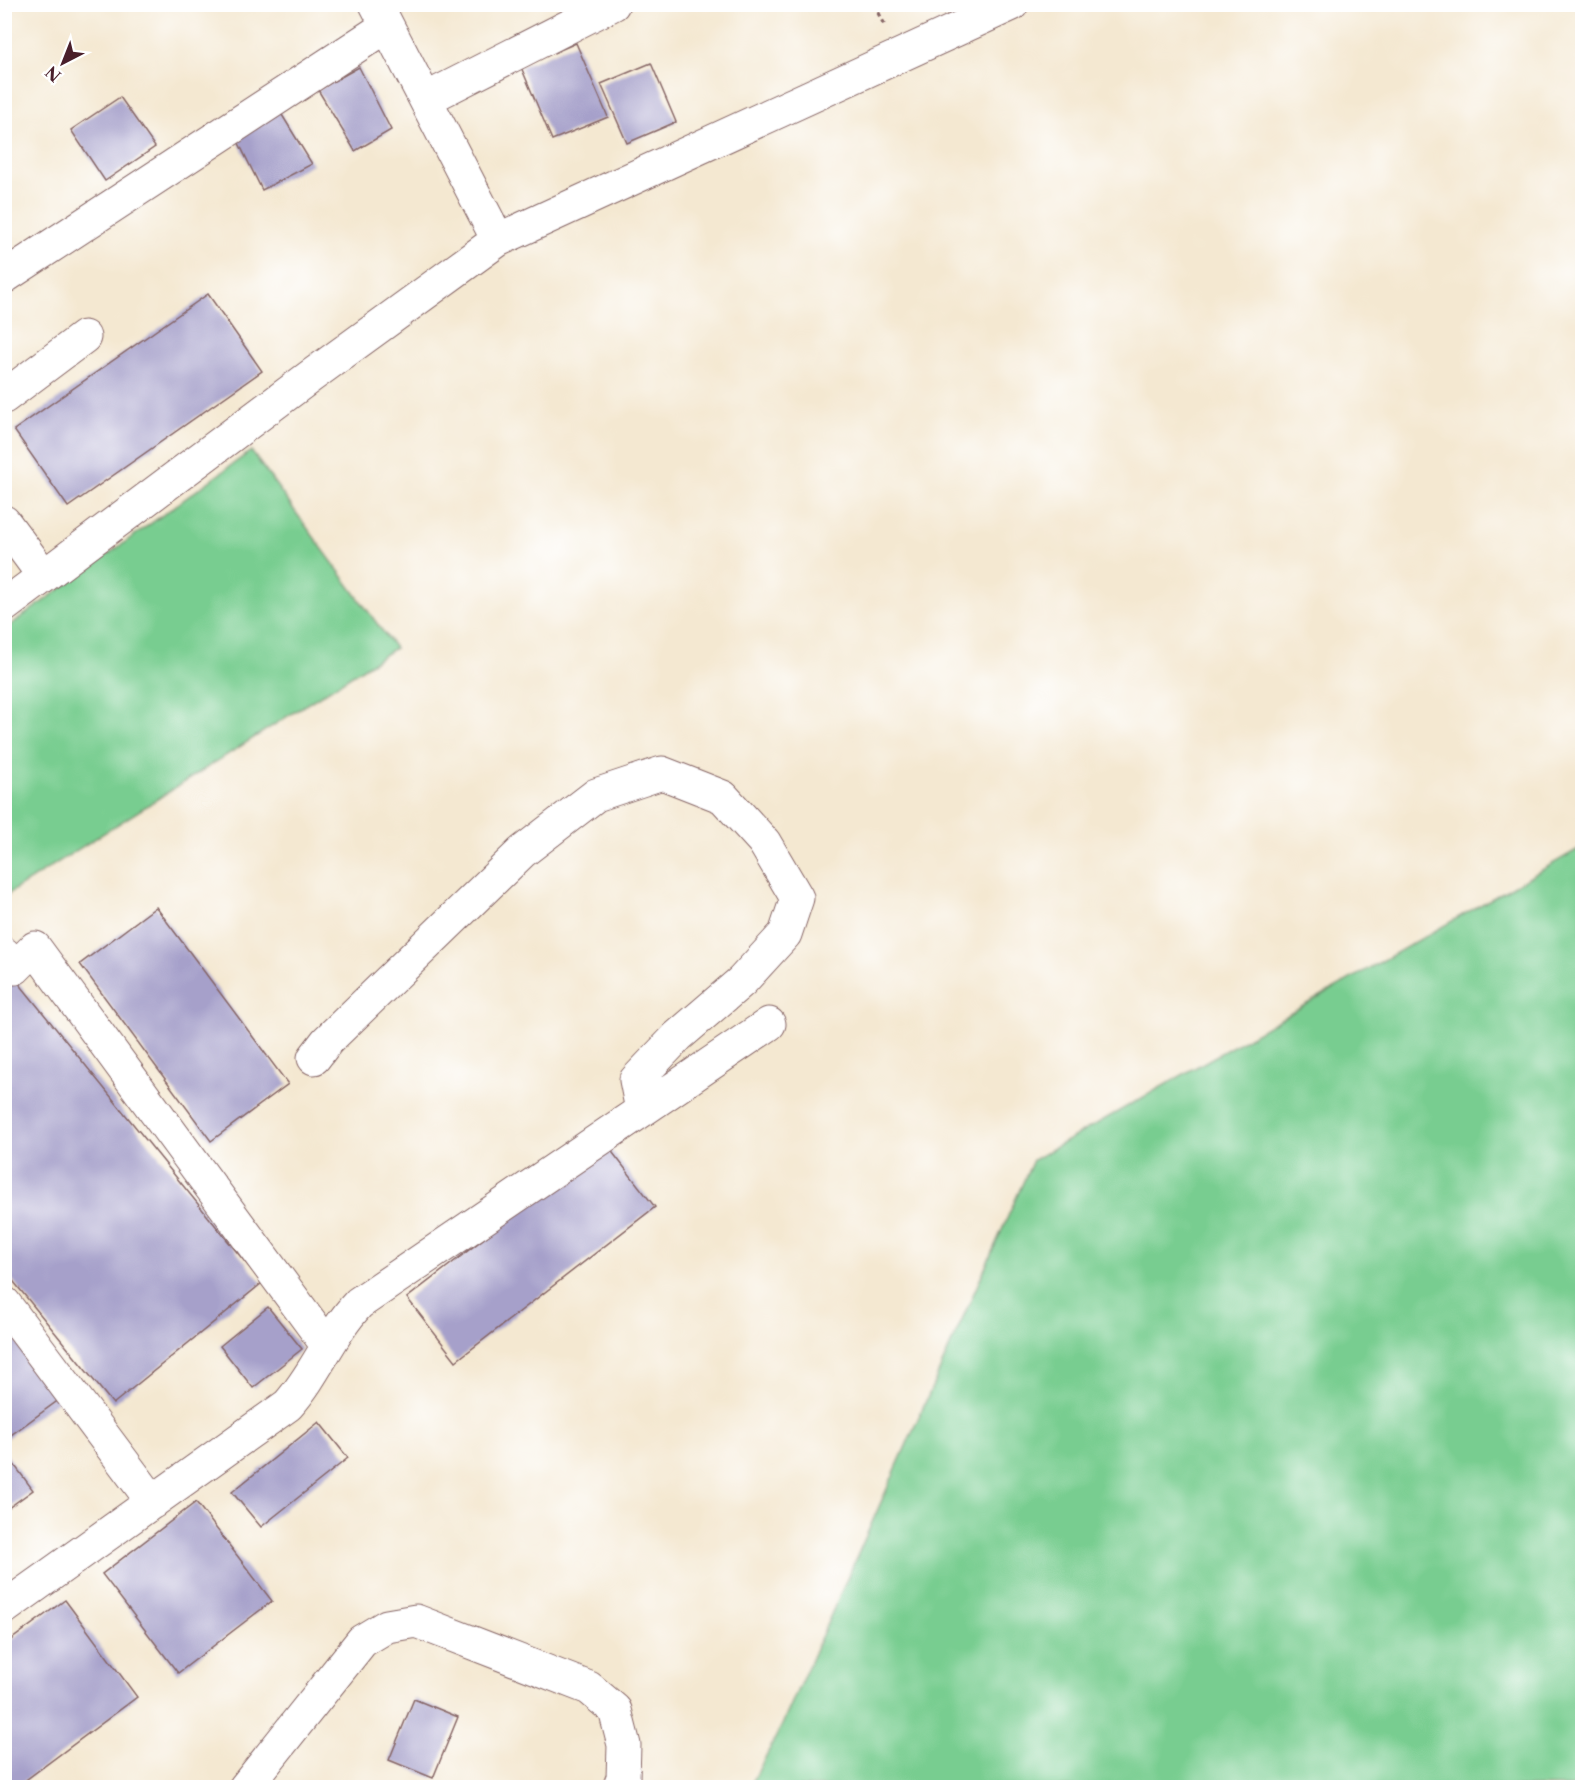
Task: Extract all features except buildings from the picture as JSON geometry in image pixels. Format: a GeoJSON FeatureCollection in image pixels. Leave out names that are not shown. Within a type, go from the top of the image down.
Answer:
{"type":"FeatureCollection","features":[{"type":"Feature","properties":{"kind":"street"},"geometry":{"type":"LineString","coordinates":[[426,99],[613,4]]}},
{"type":"Feature","properties":{"kind":"street"},"geometry":{"type":"LineString","coordinates":[[4,606],[311,376],[498,240],[1012,4]]}},
{"type":"Feature","properties":{"kind":"street"},"geometry":{"type":"LineString","coordinates":[[4,277],[382,15],[498,240]]}},
{"type":"Feature","properties":{"kind":"street"},"geometry":{"type":"LineString","coordinates":[[4,397],[84,337]]}},
{"type":"Feature","properties":{"kind":"street"},"geometry":{"type":"LineString","coordinates":[[4,522],[44,576]]}},
{"type":"Feature","properties":{"kind":"street"},"geometry":{"type":"LineString","coordinates":[[314,1058],[327,1041],[522,852],[596,795],[662,773],[723,798],[764,842],[796,897],[785,934],[741,981],[678,1036],[636,1080],[642,1110]]}},
{"type":"Feature","properties":{"kind":"street"},"geometry":{"type":"LineString","coordinates":[[4,954],[15,968],[35,948],[327,1345]]}},
{"type":"Feature","properties":{"kind":"street"},"geometry":{"type":"LineString","coordinates":[[4,1608],[288,1405],[303,1389],[327,1345],[359,1304],[769,1024]]}},
{"type":"Feature","properties":{"kind":"street"},"geometry":{"type":"LineString","coordinates":[[4,1303],[153,1502]]}},
{"type":"Feature","properties":{"kind":"street"},"geometry":{"type":"LineString","coordinates":[[244,1788],[362,1641],[387,1626],[416,1621],[589,1688],[615,1710],[624,1745],[623,1778],[619,1788]]}},
{"type":"Feature","properties":{"kind":"green space"},"geometry":{"type":"Polygon","coordinates":[[[251,451],[395,648],[5,896],[5,629],[251,451]]]}},
{"type":"Feature","properties":{"kind":"green space"},"geometry":{"type":"Polygon","coordinates":[[[1582,847],[1582,1787],[750,1787],[782,1725],[1033,1160],[1582,847]]]}}]}
